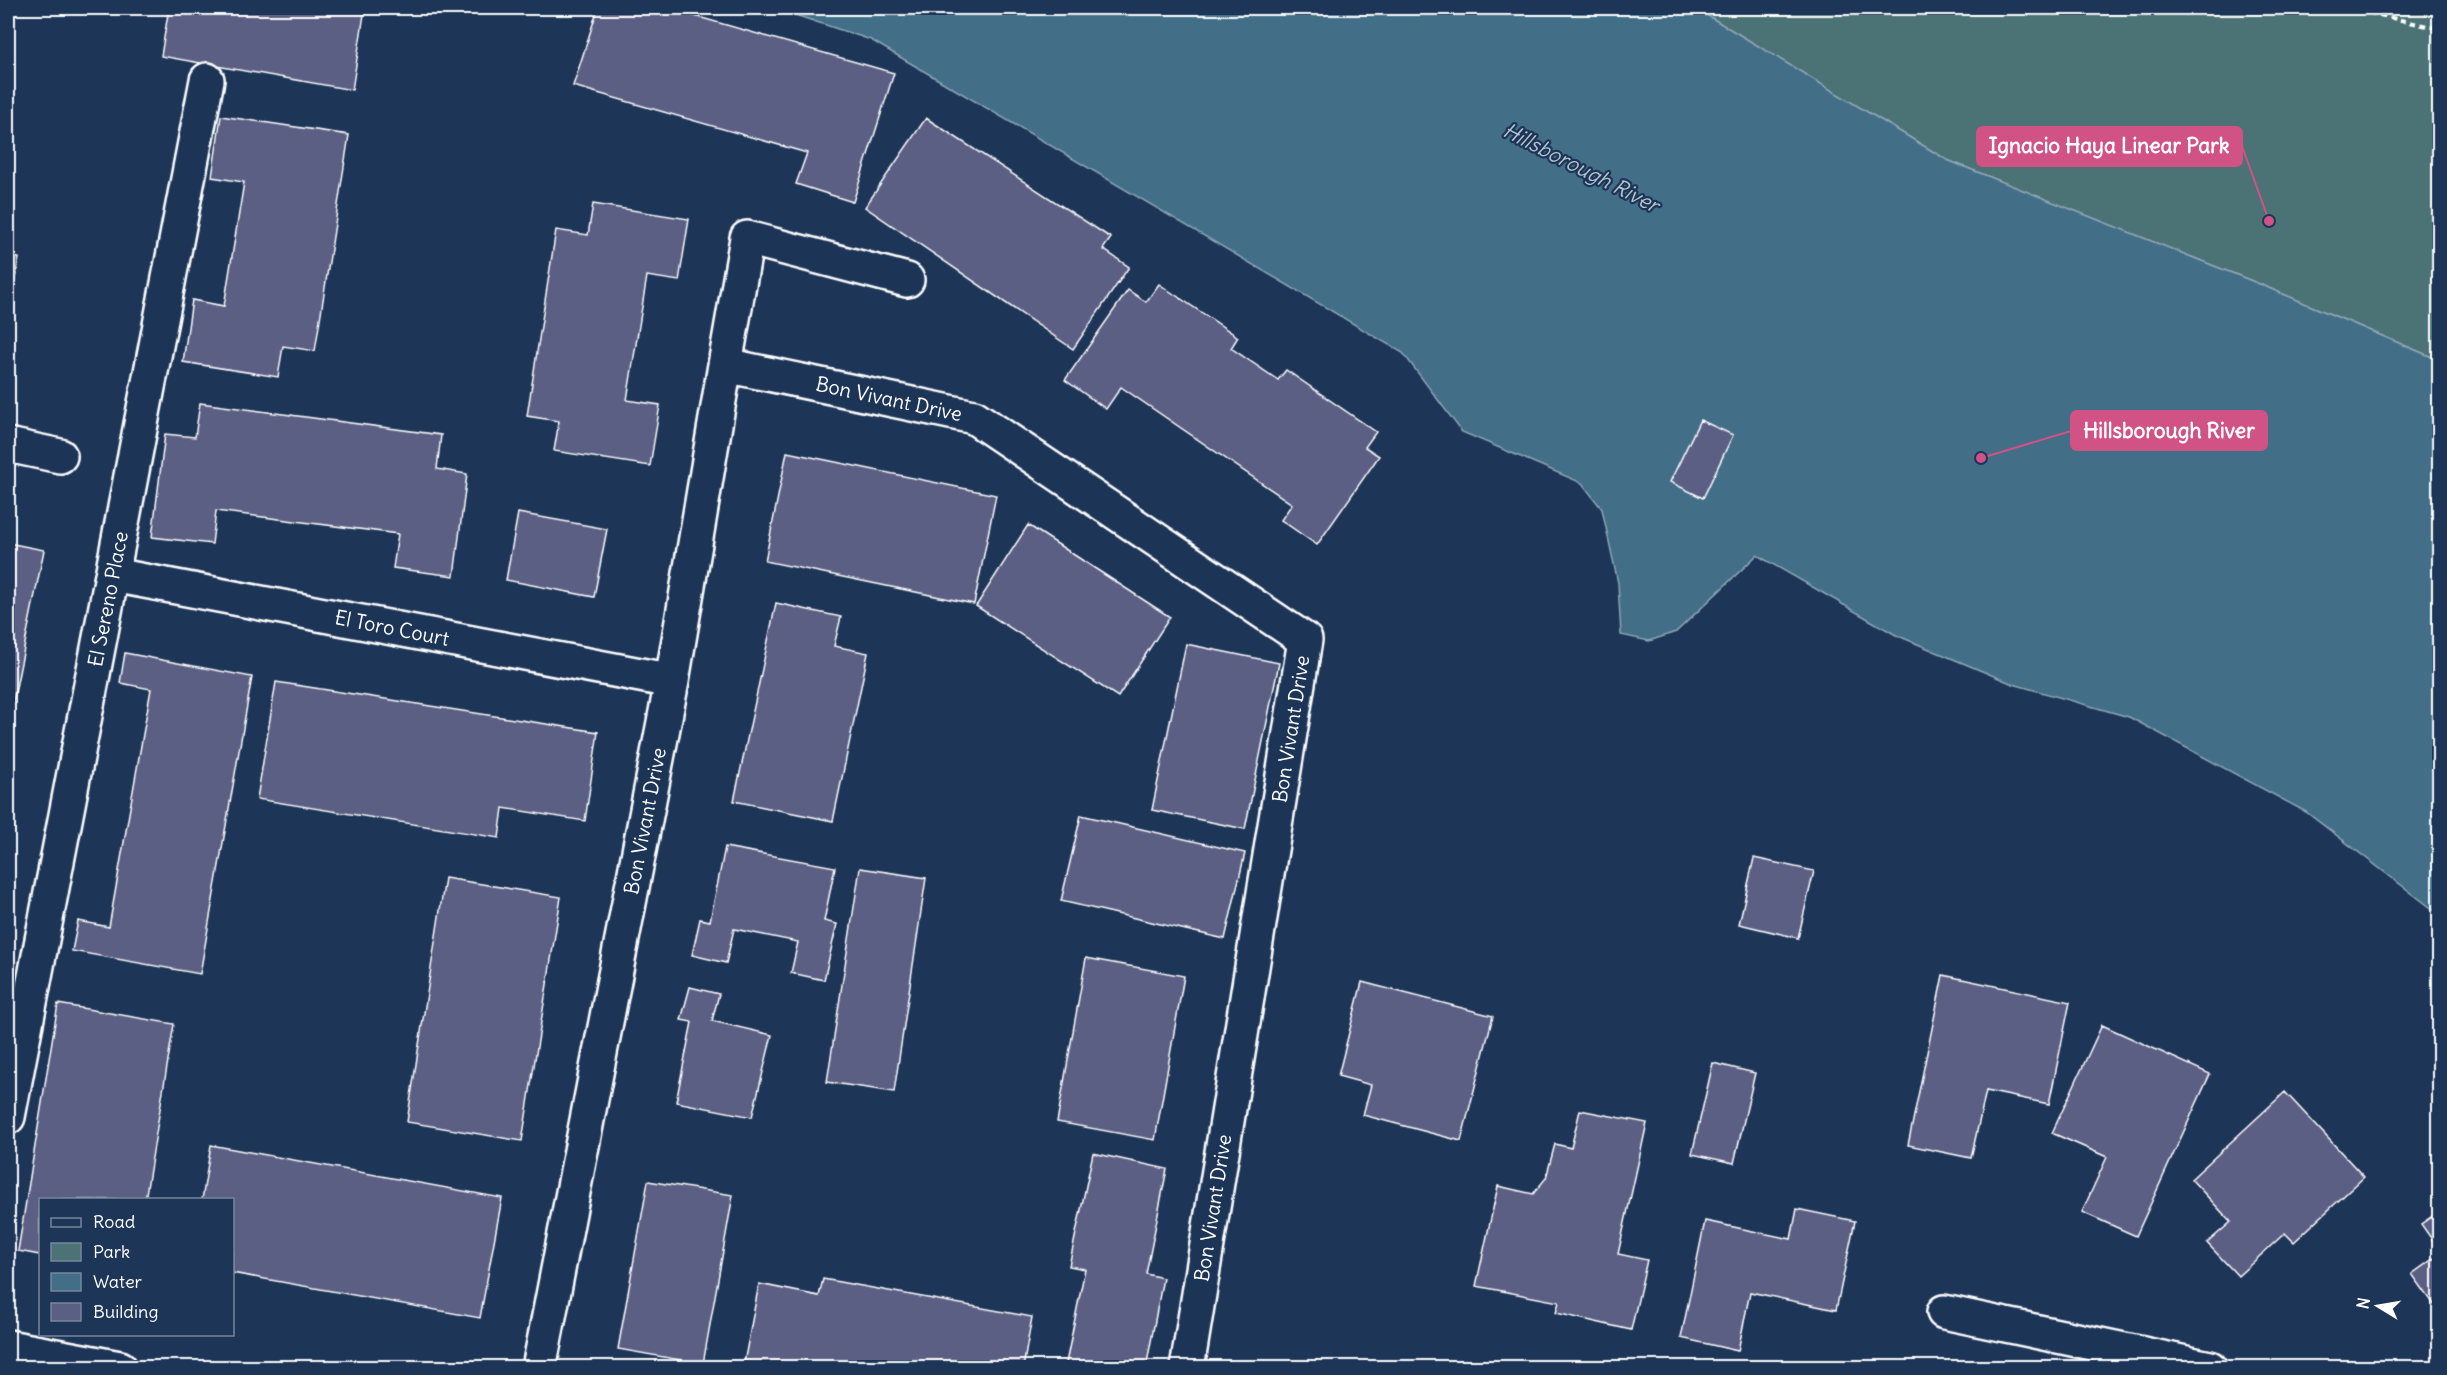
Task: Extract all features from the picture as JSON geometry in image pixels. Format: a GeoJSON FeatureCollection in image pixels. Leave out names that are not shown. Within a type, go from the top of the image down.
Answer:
{"type":"FeatureCollection","features":[{"type":"Feature","properties":{"kind":"street","name":"El Sereno Place"},"geometry":{"type":"LineString","coordinates":[[8,1117],[207,80]]}},
{"type":"Feature","properties":{"kind":"street"},"geometry":{"type":"LineString","coordinates":[[726,365],[747,238],[907,280]]}},
{"type":"Feature","properties":{"kind":"street","name":"Bon Vivant Drive"},"geometry":{"type":"LineString","coordinates":[[539,1368],[672,681],[726,365],[974,417],[1305,640],[1188,1368]]}},
{"type":"Feature","properties":{"kind":"street"},"geometry":{"type":"LineString","coordinates":[[8,445],[60,456]]}},
{"type":"Feature","properties":{"kind":"street","name":"El Toro Court"},"geometry":{"type":"LineString","coordinates":[[113,575],[672,681]]}},
{"type":"Feature","properties":{"kind":"street"},"geometry":{"type":"LineString","coordinates":[[1944,1312],[2210,1368]]}},
{"type":"Feature","properties":{"kind":"street"},"geometry":{"type":"LineString","coordinates":[[8,1347],[120,1368]]}},
{"type":"Feature","properties":{"kind":"path"},"geometry":{"type":"LineString","coordinates":[[2265,8],[2289,12],[2362,11],[2439,29]]}},
{"type":"Feature","properties":{"kind":"green space"},"geometry":{"type":"Polygon","coordinates":[[[1695,8],[2439,8],[2439,360],[2252,281],[1947,160],[1695,8]]]}},
{"type":"Feature","properties":{"kind":"water","name":"Hillsborough River"},"geometry":{"type":"Polygon","coordinates":[[[774,8],[1695,8],[1947,160],[2252,281],[2439,360],[2439,914],[2306,812],[2129,717],[2013,684],[1896,635],[1757,555],[1676,632],[1649,641],[1621,635],[1618,583],[1602,509],[1582,483],[1462,432],[1403,353],[871,40],[774,8]]]}},
{"type":"Feature","properties":{"kind":"building"},"geometry":{"type":"Polygon","coordinates":[[[169,8],[365,8],[352,90],[161,56],[169,8]]]}},
{"type":"Feature","properties":{"kind":"building"},"geometry":{"type":"Polygon","coordinates":[[[598,8],[667,8],[894,73],[853,202],[796,184],[807,153],[573,86],[598,8]]]}},
{"type":"Feature","properties":{"kind":"building"},"geometry":{"type":"Polygon","coordinates":[[[221,116],[349,135],[315,351],[283,346],[278,377],[183,362],[192,300],[224,306],[244,182],[212,177],[221,116]]]}},
{"type":"Feature","properties":{"kind":"building"},"geometry":{"type":"Polygon","coordinates":[[[926,118],[1111,238],[1103,249],[1129,267],[1073,349],[865,207],[926,118]]]}},
{"type":"Feature","properties":{"kind":"building"},"geometry":{"type":"Polygon","coordinates":[[[593,204],[689,219],[679,281],[647,276],[627,400],[660,405],[650,466],[554,451],[559,421],[527,416],[556,230],[588,235],[593,204]]]}},
{"type":"Feature","properties":{"kind":"building"},"geometry":{"type":"Polygon","coordinates":[[[8,256],[19,258],[8,314],[8,256]]]}},
{"type":"Feature","properties":{"kind":"building"},"geometry":{"type":"Polygon","coordinates":[[[1159,284],[1238,337],[1231,348],[1278,380],[1286,370],[1376,432],[1365,447],[1379,456],[1317,545],[1281,520],[1292,504],[1121,387],[1106,409],[1065,380],[1128,290],[1146,302],[1159,284]]]}},
{"type":"Feature","properties":{"kind":"building"},"geometry":{"type":"Polygon","coordinates":[[[200,403],[441,435],[437,469],[467,474],[454,576],[393,568],[398,534],[216,511],[212,544],[152,537],[165,434],[195,437],[200,403]]]}},
{"type":"Feature","properties":{"kind":"building"},"geometry":{"type":"Polygon","coordinates":[[[1700,420],[1733,435],[1703,498],[1670,482],[1700,420]]]}},
{"type":"Feature","properties":{"kind":"building"},"geometry":{"type":"Polygon","coordinates":[[[787,452],[996,495],[974,604],[765,561],[787,452]]]}},
{"type":"Feature","properties":{"kind":"building"},"geometry":{"type":"Polygon","coordinates":[[[518,513],[607,529],[594,597],[506,580],[518,513]]]}},
{"type":"Feature","properties":{"kind":"building"},"geometry":{"type":"Polygon","coordinates":[[[1028,525],[1170,617],[1118,697],[976,606],[1028,525]]]}},
{"type":"Feature","properties":{"kind":"building"},"geometry":{"type":"Polygon","coordinates":[[[8,543],[44,550],[8,727],[8,543]]]}},
{"type":"Feature","properties":{"kind":"building"},"geometry":{"type":"Polygon","coordinates":[[[776,603],[841,617],[834,646],[868,653],[833,821],[734,801],[776,603]]]}},
{"type":"Feature","properties":{"kind":"building"},"geometry":{"type":"Polygon","coordinates":[[[1186,644],[1279,663],[1245,829],[1152,810],[1186,644]]]}},
{"type":"Feature","properties":{"kind":"building"},"geometry":{"type":"Polygon","coordinates":[[[125,653],[252,677],[200,974],[72,951],[78,921],[109,927],[151,689],[120,683],[125,653]]]}},
{"type":"Feature","properties":{"kind":"building"},"geometry":{"type":"Polygon","coordinates":[[[276,682],[598,732],[585,821],[503,808],[499,838],[257,799],[276,682]]]}},
{"type":"Feature","properties":{"kind":"building"},"geometry":{"type":"Polygon","coordinates":[[[1081,815],[1245,853],[1225,939],[1061,901],[1081,815]]]}},
{"type":"Feature","properties":{"kind":"building"},"geometry":{"type":"Polygon","coordinates":[[[725,847],[835,867],[824,921],[837,924],[824,980],[791,973],[798,942],[734,929],[726,963],[692,955],[700,919],[710,921],[725,847]]]}},
{"type":"Feature","properties":{"kind":"building"},"geometry":{"type":"Polygon","coordinates":[[[1754,858],[1814,871],[1798,938],[1739,924],[1754,858]]]}},
{"type":"Feature","properties":{"kind":"building"},"geometry":{"type":"Polygon","coordinates":[[[860,868],[926,878],[894,1092],[827,1082],[860,868]]]}},
{"type":"Feature","properties":{"kind":"building"},"geometry":{"type":"Polygon","coordinates":[[[445,878],[561,897],[522,1141],[407,1122],[445,878]]]}},
{"type":"Feature","properties":{"kind":"building"},"geometry":{"type":"Polygon","coordinates":[[[1086,958],[1184,976],[1155,1140],[1057,1122],[1086,958]]]}},
{"type":"Feature","properties":{"kind":"building"},"geometry":{"type":"Polygon","coordinates":[[[1943,975],[2070,1002],[2049,1104],[1986,1091],[1971,1158],[1908,1145],[1943,975]]]}},
{"type":"Feature","properties":{"kind":"building"},"geometry":{"type":"Polygon","coordinates":[[[1362,982],[1493,1016],[1461,1141],[1363,1115],[1371,1085],[1338,1076],[1362,982]]]}},
{"type":"Feature","properties":{"kind":"building"},"geometry":{"type":"Polygon","coordinates":[[[690,987],[719,994],[712,1021],[772,1035],[752,1117],[676,1102],[692,1022],[681,1020],[690,987]]]}},
{"type":"Feature","properties":{"kind":"building"},"geometry":{"type":"Polygon","coordinates":[[[58,1004],[174,1024],[145,1198],[39,1198],[39,1255],[18,1251],[58,1004]]]}},
{"type":"Feature","properties":{"kind":"building"},"geometry":{"type":"Polygon","coordinates":[[[2102,1025],[2210,1074],[2136,1236],[2082,1212],[2107,1157],[2052,1133],[2102,1025]]]}},
{"type":"Feature","properties":{"kind":"building"},"geometry":{"type":"Polygon","coordinates":[[[1713,1063],[1755,1073],[1734,1163],[1692,1154],[1713,1063]]]}},
{"type":"Feature","properties":{"kind":"building"},"geometry":{"type":"Polygon","coordinates":[[[2285,1092],[2364,1177],[2294,1242],[2285,1233],[2238,1276],[2207,1243],[2231,1222],[2191,1179],[2285,1092]]]}},
{"type":"Feature","properties":{"kind":"building"},"geometry":{"type":"Polygon","coordinates":[[[1580,1110],[1647,1123],[1618,1254],[1647,1260],[1631,1330],[1556,1313],[1559,1302],[1476,1286],[1498,1186],[1533,1194],[1546,1178],[1555,1144],[1571,1148],[1580,1110]]]}},
{"type":"Feature","properties":{"kind":"building"},"geometry":{"type":"Polygon","coordinates":[[[211,1145],[502,1198],[480,1318],[234,1273],[234,1198],[202,1198],[211,1145]]]}},
{"type":"Feature","properties":{"kind":"building"},"geometry":{"type":"Polygon","coordinates":[[[1093,1153],[1167,1169],[1146,1274],[1163,1278],[1146,1368],[1065,1368],[1085,1269],[1069,1266],[1093,1153]]]}},
{"type":"Feature","properties":{"kind":"building"},"geometry":{"type":"Polygon","coordinates":[[[648,1181],[733,1195],[703,1364],[618,1349],[648,1181]]]}},
{"type":"Feature","properties":{"kind":"building"},"geometry":{"type":"Polygon","coordinates":[[[1797,1209],[1855,1221],[1836,1310],[1750,1292],[1738,1351],[1681,1338],[1705,1221],[1791,1239],[1797,1209]]]}},
{"type":"Feature","properties":{"kind":"building"},"geometry":{"type":"Polygon","coordinates":[[[2440,1211],[2440,1251],[2421,1224],[2440,1211]]]}},
{"type":"Feature","properties":{"kind":"building"},"geometry":{"type":"Polygon","coordinates":[[[2440,1254],[2440,1313],[2412,1274],[2440,1254]]]}},
{"type":"Feature","properties":{"kind":"building"},"geometry":{"type":"Polygon","coordinates":[[[823,1279],[1032,1317],[1023,1368],[768,1368],[744,1363],[759,1284],[819,1296],[823,1279]]]}},
{"type":"Feature","properties":{"kind":"place","name":"Ignacio Haya Linear Park"},"geometry":{"type":"Point","coordinates":[2269,221]}},
{"type":"Feature","properties":{"kind":"place","name":"Hillsborough River"},"geometry":{"type":"Point","coordinates":[1981,458]}}]}
